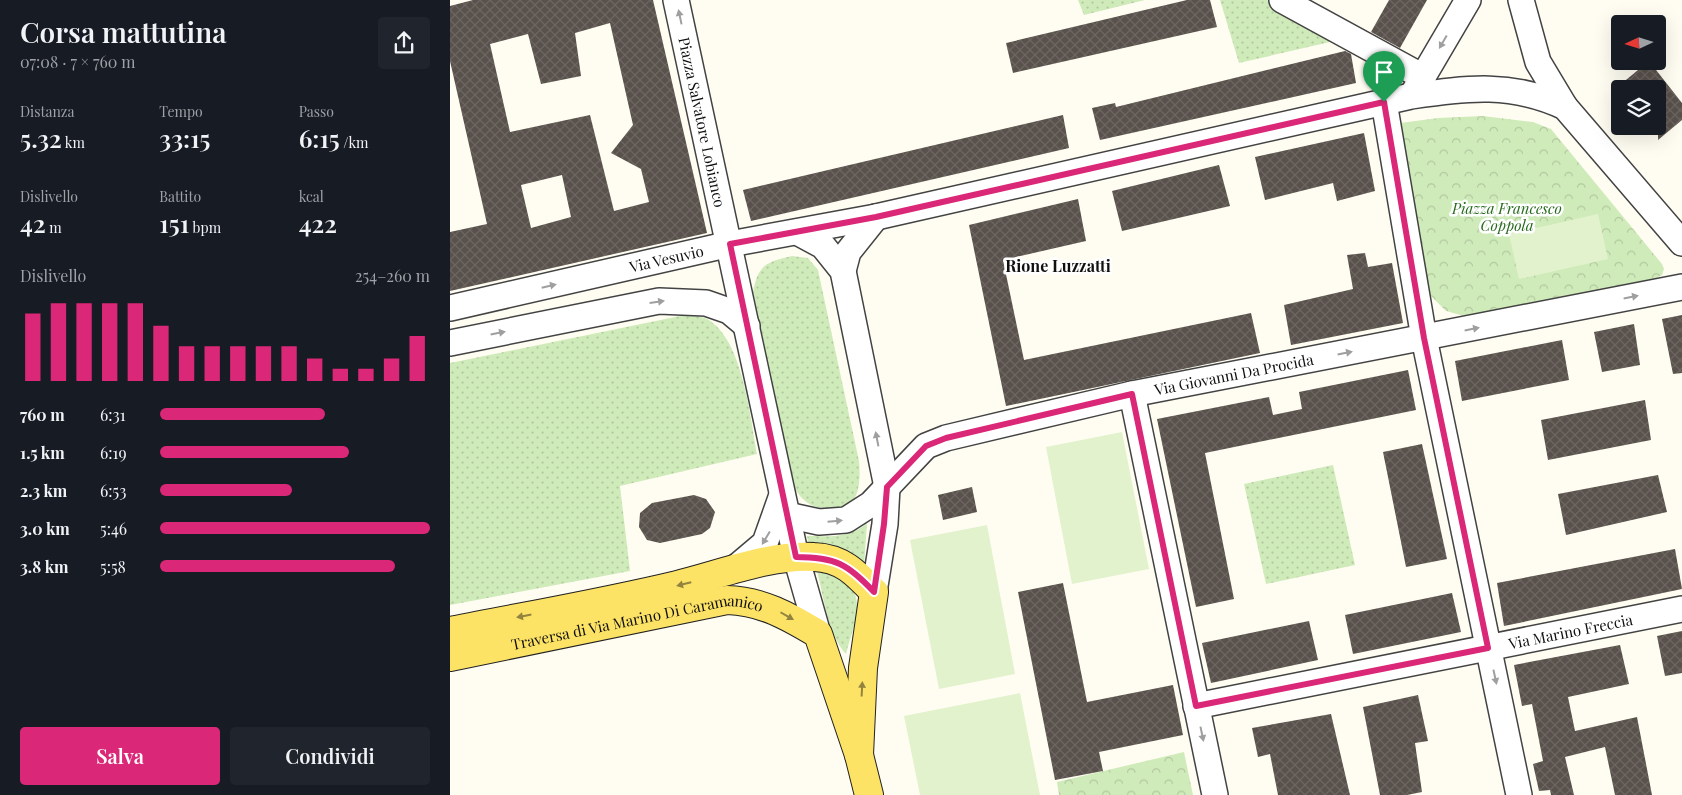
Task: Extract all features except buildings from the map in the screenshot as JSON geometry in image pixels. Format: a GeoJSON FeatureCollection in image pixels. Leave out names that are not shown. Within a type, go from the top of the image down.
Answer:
{"type":"FeatureCollection","features":[{"type":"Feature","properties":{"kind":"main road","name":"Traversa di Via Marino Di Caramanico"},"geometry":{"type":"LineString","coordinates":[[450,631],[675,586],[796,557],[816,557],[843,563],[855,571],[874,592]]}},
{"type":"Feature","properties":{"kind":"main road"},"geometry":{"type":"LineString","coordinates":[[859,755],[863,668],[874,592]]}},
{"type":"Feature","properties":{"kind":"main road","name":"Traversa di Via Marino Di Caramanico"},"geometry":{"type":"LineString","coordinates":[[450,657],[727,600],[742,600],[775,608],[818,634]]}},
{"type":"Feature","properties":{"kind":"main road"},"geometry":{"type":"LineString","coordinates":[[818,634],[859,755],[869,795]]}},
{"type":"Feature","properties":{"kind":"street","name":"Piazza Salvatore Lobianco"},"geometry":{"type":"LineString","coordinates":[[676,0],[796,557],[818,634]]}},
{"type":"Feature","properties":{"kind":"street"},"geometry":{"type":"LineString","coordinates":[[1282,0],[1417,87],[1484,88],[1541,96],[1565,107]]}},
{"type":"Feature","properties":{"kind":"street"},"geometry":{"type":"LineString","coordinates":[[1417,87],[1468,0]]}},
{"type":"Feature","properties":{"kind":"street"},"geometry":{"type":"LineString","coordinates":[[1521,0],[1538,62],[1565,107],[1682,243]]}},
{"type":"Feature","properties":{"kind":"street","name":"Via Vesuvio"},"geometry":{"type":"LineString","coordinates":[[450,308],[730,244],[876,217],[1384,102],[1417,87]]}},
{"type":"Feature","properties":{"kind":"street"},"geometry":{"type":"LineString","coordinates":[[1384,102],[1424,338],[1519,795]]}},
{"type":"Feature","properties":{"kind":"street"},"geometry":{"type":"LineString","coordinates":[[874,592],[884,524],[887,487],[844,271],[848,252],[876,217]]}},
{"type":"Feature","properties":{"kind":"street"},"geometry":{"type":"LineString","coordinates":[[797,232],[823,246],[844,271]]}},
{"type":"Feature","properties":{"kind":"street"},"geometry":{"type":"LineString","coordinates":[[1424,338],[1682,287]]}},
{"type":"Feature","properties":{"kind":"street"},"geometry":{"type":"LineString","coordinates":[[450,343],[659,301],[706,303],[729,311],[747,326]]}},
{"type":"Feature","properties":{"kind":"street","name":"Via Giovanni Da Procida"},"geometry":{"type":"LineString","coordinates":[[785,504],[819,522],[846,520],[871,504],[915,455],[933,443],[1132,394],[1424,338]]}},
{"type":"Feature","properties":{"kind":"street"},"geometry":{"type":"LineString","coordinates":[[1132,394],[1215,795]]}},
{"type":"Feature","properties":{"kind":"street","name":"Traversa di Via Marino Di Caramanico"},"geometry":{"type":"LineString","coordinates":[[731,572],[765,543],[778,513],[785,504]]}},
{"type":"Feature","properties":{"kind":"street","name":"Via Marino Freccia"},"geometry":{"type":"LineString","coordinates":[[1196,706],[1682,609]]}},
{"type":"Feature","properties":{"kind":"green space"},"geometry":{"type":"Polygon","coordinates":[[[1078,0],[1145,0],[1084,15],[1078,0]]]}},
{"type":"Feature","properties":{"kind":"green space"},"geometry":{"type":"Polygon","coordinates":[[[1220,0],[1267,0],[1339,40],[1239,63],[1220,0]]]}},
{"type":"Feature","properties":{"kind":"green space","name":"Piazza Francesco Coppola"},"geometry":{"type":"Polygon","coordinates":[[[1483,116],[1533,122],[1551,129],[1662,264],[1664,269],[1662,275],[1649,282],[1464,316],[1446,311],[1428,293],[1400,123],[1438,118],[1483,116]]]}},
{"type":"Feature","properties":{"kind":"green space"},"geometry":{"type":"Polygon","coordinates":[[[1598,214],[1608,259],[1519,279],[1509,234],[1598,214]]]}},
{"type":"Feature","properties":{"kind":"green space"},"geometry":{"type":"Polygon","coordinates":[[[792,256],[808,258],[818,270],[859,461],[859,479],[856,496],[846,507],[838,509],[828,509],[812,505],[804,500],[794,488],[753,292],[758,276],[765,266],[776,260],[792,256]]]}},
{"type":"Feature","properties":{"kind":"green space"},"geometry":{"type":"Polygon","coordinates":[[[685,315],[707,319],[719,329],[729,343],[743,380],[757,454],[620,486],[630,571],[450,605],[450,363],[685,315]]]}},
{"type":"Feature","properties":{"kind":"green space"},"geometry":{"type":"Polygon","coordinates":[[[1122,432],[1149,569],[1072,584],[1046,447],[1122,432]]]}},
{"type":"Feature","properties":{"kind":"green space"},"geometry":{"type":"Polygon","coordinates":[[[1333,465],[1355,565],[1266,584],[1244,484],[1333,465]]]}},
{"type":"Feature","properties":{"kind":"green space"},"geometry":{"type":"Polygon","coordinates":[[[867,523],[864,566],[809,545],[807,536],[839,536],[853,532],[867,523]]]}},
{"type":"Feature","properties":{"kind":"green space"},"geometry":{"type":"Polygon","coordinates":[[[987,525],[1015,674],[939,689],[910,540],[987,525]]]}},
{"type":"Feature","properties":{"kind":"green space"},"geometry":{"type":"Polygon","coordinates":[[[817,571],[837,576],[854,591],[857,608],[856,618],[846,654],[834,636],[830,625],[817,571]]]}},
{"type":"Feature","properties":{"kind":"green space"},"geometry":{"type":"Polygon","coordinates":[[[1020,693],[1040,795],[920,795],[904,716],[1020,693]]]}},
{"type":"Feature","properties":{"kind":"green space"},"geometry":{"type":"Polygon","coordinates":[[[1184,752],[1193,795],[1059,795],[1057,782],[1184,752]]]}},
{"type":"Feature","properties":{"kind":"district","name":"Rione Luzzatti"},"geometry":{"type":"Point","coordinates":[1058,265]}},
{"type":"Feature","properties":{"kind":"route"},"geometry":{"type":"LineString","coordinates":[[1384,102],[1424,338],[1488,648],[1196,706],[1132,394],[946,438],[926,446],[915,455],[887,487],[886,509],[874,592],[855,571],[843,563],[816,557],[796,557],[730,244],[876,217],[1384,102]]}}]}
